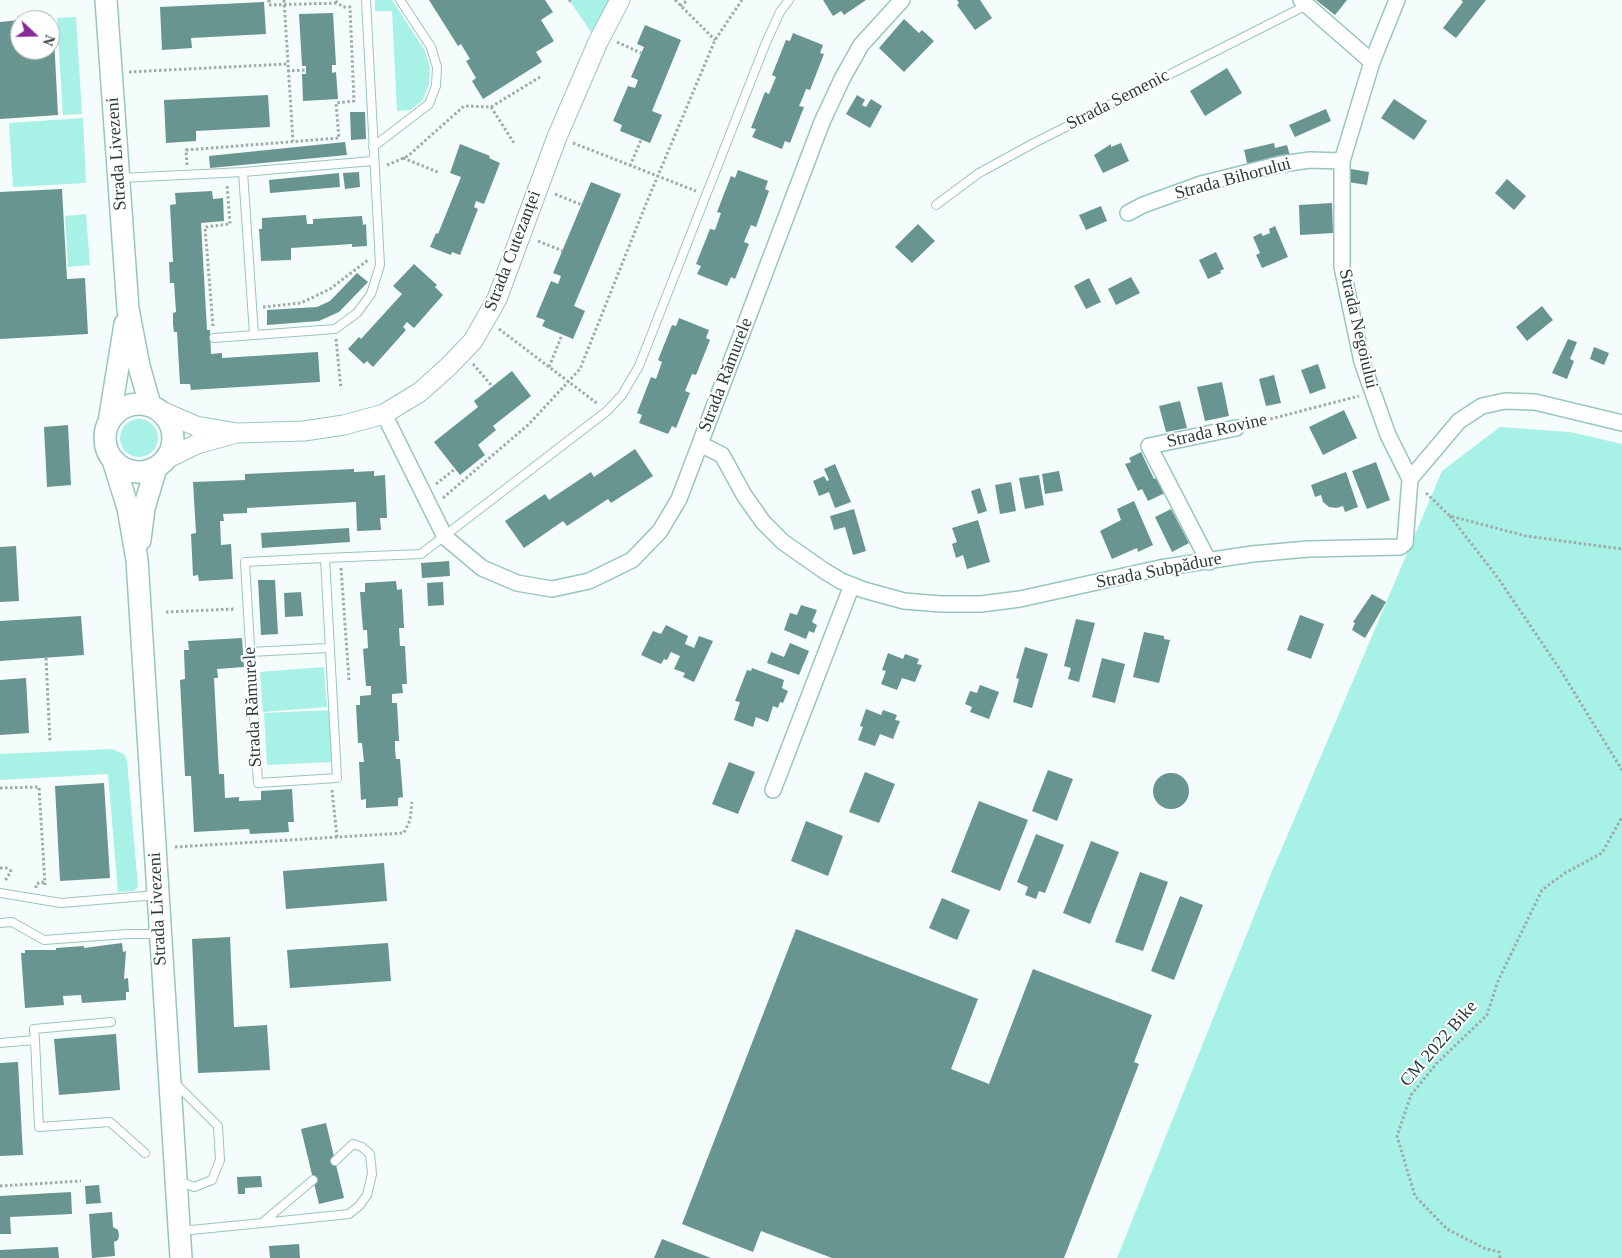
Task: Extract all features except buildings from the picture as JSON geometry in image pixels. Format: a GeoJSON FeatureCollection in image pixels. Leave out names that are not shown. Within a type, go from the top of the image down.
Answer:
{"type":"FeatureCollection","features":[{"type":"Feature","properties":{"kind":"main road","name":"Strada Livezeni"},"geometry":{"type":"LineString","coordinates":[[106,0],[128,309],[139,366],[155,408]]}},
{"type":"Feature","properties":{"kind":"main road","name":"Strada Livezeni"},"geometry":{"type":"LineString","coordinates":[[109,422],[128,309]]}},
{"type":"Feature","properties":{"kind":"main road"},"geometry":{"type":"LineString","coordinates":[[138,403],[155,408],[170,421],[174,434],[172,448],[161,464],[145,472],[133,471],[122,467],[113,460],[106,448],[105,434],[109,422],[118,411],[127,405],[138,403]]}},
{"type":"Feature","properties":{"kind":"main road","name":"Strada Livezeni"},"geometry":{"type":"LineString","coordinates":[[113,460],[128,508],[137,560],[174,1179],[181,1258]]}},
{"type":"Feature","properties":{"kind":"main road","name":"Strada Livezeni"},"geometry":{"type":"LineString","coordinates":[[137,560],[144,508],[161,464]]}},
{"type":"Feature","properties":{"kind":"street","name":"Strada Cutezanței"},"geometry":{"type":"LineString","coordinates":[[155,408],[196,426],[237,433],[312,430],[344,425],[384,414],[420,392],[473,341],[489,316],[557,137],[598,42],[620,0]]}},
{"type":"Feature","properties":{"kind":"street","name":"Strada Rămurele"},"geometry":{"type":"LineString","coordinates":[[384,414],[445,537],[482,568],[517,582],[552,589],[589,581],[632,560],[660,531],[679,499],[822,122],[842,78],[861,45],[902,0]]}},
{"type":"Feature","properties":{"kind":"street","name":"Strada Negoiului"},"geometry":{"type":"LineString","coordinates":[[1397,0],[1372,62],[1342,161],[1342,267],[1362,362],[1388,435],[1410,479]]}},
{"type":"Feature","properties":{"kind":"street","name":"Strada Semenic"},"geometry":{"type":"LineString","coordinates":[[1304,3],[1372,62]]}},
{"type":"Feature","properties":{"kind":"street","name":"Strada Bihorului"},"geometry":{"type":"LineString","coordinates":[[1128,213],[1143,205],[1201,184],[1281,164],[1310,160],[1342,161]]}},
{"type":"Feature","properties":{"kind":"street"},"geometry":{"type":"LineString","coordinates":[[1410,479],[1459,421],[1482,406],[1505,401],[1535,402],[1622,423]]}},
{"type":"Feature","properties":{"kind":"street","name":"Strada Rovine"},"geometry":{"type":"LineString","coordinates":[[1209,562],[1149,446],[1236,428]]}},
{"type":"Feature","properties":{"kind":"street","name":"Strada Cutezanței"},"geometry":{"type":"LineString","coordinates":[[161,464],[197,444],[237,433]]}},
{"type":"Feature","properties":{"kind":"street","name":"Strada Subpădure"},"geometry":{"type":"LineString","coordinates":[[700,444],[722,455],[744,495],[762,522],[783,542],[835,578],[904,601],[981,604],[1066,590],[1160,568],[1308,549],[1400,547],[1405,543],[1410,479]]}},
{"type":"Feature","properties":{"kind":"street"},"geometry":{"type":"LineString","coordinates":[[773,790],[852,585]]}},
{"type":"Feature","properties":{"kind":"lane"},"geometry":{"type":"LineString","coordinates":[[214,338],[336,329],[357,313],[371,294],[380,265],[373,161],[366,0]]}},
{"type":"Feature","properties":{"kind":"lane"},"geometry":{"type":"LineString","coordinates":[[373,147],[429,104],[436,86],[437,67],[431,46],[400,0]]}},
{"type":"Feature","properties":{"kind":"lane","name":"Strada Rămurele"},"geometry":{"type":"LineString","coordinates":[[331,778],[258,783],[245,562],[421,554],[607,411],[622,396],[639,366],[765,45],[780,12],[789,0]]}},
{"type":"Feature","properties":{"kind":"lane","name":"Strada Semenic"},"geometry":{"type":"LineString","coordinates":[[936,205],[979,173],[1304,3]]}},
{"type":"Feature","properties":{"kind":"lane"},"geometry":{"type":"LineString","coordinates":[[119,178],[243,172],[373,161]]}},
{"type":"Feature","properties":{"kind":"lane"},"geometry":{"type":"LineString","coordinates":[[243,172],[254,335]]}},
{"type":"Feature","properties":{"kind":"lane"},"geometry":{"type":"LineString","coordinates":[[325,558],[336,778],[331,778]]}},
{"type":"Feature","properties":{"kind":"lane"},"geometry":{"type":"LineString","coordinates":[[250,652],[328,648]]}},
{"type":"Feature","properties":{"kind":"lane"},"geometry":{"type":"LineString","coordinates":[[0,893],[61,903],[158,895]]}},
{"type":"Feature","properties":{"kind":"lane"},"geometry":{"type":"LineString","coordinates":[[0,923],[12,922],[44,940],[127,934],[160,934]]}},
{"type":"Feature","properties":{"kind":"lane"},"geometry":{"type":"LineString","coordinates":[[111,1022],[34,1029],[39,1127],[110,1122],[145,1153]]}},
{"type":"Feature","properties":{"kind":"lane"},"geometry":{"type":"LineString","coordinates":[[0,1043],[35,1040]]}},
{"type":"Feature","properties":{"kind":"lane"},"geometry":{"type":"LineString","coordinates":[[168,1077],[218,1126],[220,1160],[212,1180],[194,1187],[174,1179]]}},
{"type":"Feature","properties":{"kind":"lane"},"geometry":{"type":"LineString","coordinates":[[179,1231],[349,1214],[359,1206],[367,1195],[370,1181],[370,1154],[362,1147],[354,1144],[335,1161]]}},
{"type":"Feature","properties":{"kind":"lane"},"geometry":{"type":"LineString","coordinates":[[262,1223],[313,1180]]}},
{"type":"Feature","properties":{"kind":"path"},"geometry":{"type":"LineString","coordinates":[[269,0],[269,5],[338,3]]}},
{"type":"Feature","properties":{"kind":"path"},"geometry":{"type":"LineString","coordinates":[[284,0],[287,71],[293,141]]}},
{"type":"Feature","properties":{"kind":"path"},"geometry":{"type":"LineString","coordinates":[[178,168],[187,167],[186,150],[339,138],[336,103],[354,101],[350,7],[343,7],[334,0]]}},
{"type":"Feature","properties":{"kind":"path"},"geometry":{"type":"LineString","coordinates":[[675,0],[715,40]]}},
{"type":"Feature","properties":{"kind":"path"},"geometry":{"type":"LineString","coordinates":[[680,6],[688,0]]}},
{"type":"Feature","properties":{"kind":"path"},"geometry":{"type":"LineString","coordinates":[[440,500],[528,424],[580,369],[715,40],[742,0]]}},
{"type":"Feature","properties":{"kind":"path"},"geometry":{"type":"LineString","coordinates":[[616,41],[641,53]]}},
{"type":"Feature","properties":{"kind":"path"},"geometry":{"type":"LineString","coordinates":[[129,72],[287,64]]}},
{"type":"Feature","properties":{"kind":"path"},"geometry":{"type":"LineString","coordinates":[[287,71],[306,70]]}},
{"type":"Feature","properties":{"kind":"path"},"geometry":{"type":"LineString","coordinates":[[374,170],[403,158],[464,106],[491,107],[540,77]]}},
{"type":"Feature","properties":{"kind":"path"},"geometry":{"type":"LineString","coordinates":[[491,107],[514,143]]}},
{"type":"Feature","properties":{"kind":"path"},"geometry":{"type":"LineString","coordinates":[[630,166],[642,140]]}},
{"type":"Feature","properties":{"kind":"path"},"geometry":{"type":"LineString","coordinates":[[573,143],[707,196]]}},
{"type":"Feature","properties":{"kind":"path"},"geometry":{"type":"LineString","coordinates":[[403,158],[440,173]]}},
{"type":"Feature","properties":{"kind":"path"},"geometry":{"type":"LineString","coordinates":[[554,193],[582,205]]}},
{"type":"Feature","properties":{"kind":"path"},"geometry":{"type":"LineString","coordinates":[[535,240],[563,251]]}},
{"type":"Feature","properties":{"kind":"path"},"geometry":{"type":"LineString","coordinates":[[257,305],[264,307],[301,303],[330,289],[368,260],[368,251]]}},
{"type":"Feature","properties":{"kind":"path"},"geometry":{"type":"LineString","coordinates":[[493,324],[607,411]]}},
{"type":"Feature","properties":{"kind":"path"},"geometry":{"type":"LineString","coordinates":[[549,368],[562,335]]}},
{"type":"Feature","properties":{"kind":"path"},"geometry":{"type":"LineString","coordinates":[[336,336],[341,389]]}},
{"type":"Feature","properties":{"kind":"path"},"geometry":{"type":"LineString","coordinates":[[471,360],[492,386]]}},
{"type":"Feature","properties":{"kind":"path","name":"Strada Rovine"},"geometry":{"type":"LineString","coordinates":[[1236,428],[1354,398]]}},
{"type":"Feature","properties":{"kind":"path"},"geometry":{"type":"LineString","coordinates":[[433,486],[455,469]]}},
{"type":"Feature","properties":{"kind":"path"},"geometry":{"type":"LineString","coordinates":[[1410,479],[1450,516],[1498,578],[1561,671],[1622,770]]}},
{"type":"Feature","properties":{"kind":"path"},"geometry":{"type":"LineString","coordinates":[[1450,516],[1526,536],[1622,548]]}},
{"type":"Feature","properties":{"kind":"path"},"geometry":{"type":"LineString","coordinates":[[349,680],[341,565],[350,565]]}},
{"type":"Feature","properties":{"kind":"path"},"geometry":{"type":"LineString","coordinates":[[166,612],[248,609]]}},
{"type":"Feature","properties":{"kind":"path"},"geometry":{"type":"LineString","coordinates":[[46,658],[50,742]]}},
{"type":"Feature","properties":{"kind":"path"},"geometry":{"type":"LineString","coordinates":[[331,778],[337,837]]}},
{"type":"Feature","properties":{"kind":"path"},"geometry":{"type":"LineString","coordinates":[[0,788],[39,787],[45,885]]}},
{"type":"Feature","properties":{"kind":"path"},"geometry":{"type":"LineString","coordinates":[[172,847],[404,833],[410,820],[412,802]]}},
{"type":"Feature","properties":{"kind":"path","name":"CM 2022 Bike"},"geometry":{"type":"LineString","coordinates":[[1500,1258],[1499,1252],[1484,1248],[1448,1229],[1415,1196],[1397,1136],[1411,1095],[1437,1063],[1487,1015],[1498,981],[1542,890],[1565,873],[1602,854],[1622,817]]}},
{"type":"Feature","properties":{"kind":"path"},"geometry":{"type":"LineString","coordinates":[[0,868],[6,868],[11,871],[9,878],[4,882],[0,882]]}},
{"type":"Feature","properties":{"kind":"path"},"geometry":{"type":"LineString","coordinates":[[0,1186],[81,1181]]}},
{"type":"Feature","properties":{"kind":"green space"},"geometry":{"type":"Polygon","coordinates":[[[375,0],[392,0],[425,51],[430,68],[429,84],[422,101],[410,110],[397,111],[392,11],[375,11],[375,0]]]}},
{"type":"Feature","properties":{"kind":"green space"},"geometry":{"type":"Polygon","coordinates":[[[569,0],[620,0],[598,42],[569,0]]]}},
{"type":"Feature","properties":{"kind":"green space"},"geometry":{"type":"Polygon","coordinates":[[[76,17],[82,114],[63,115],[60,60],[60,18],[76,17]]]}},
{"type":"Feature","properties":{"kind":"green space"},"geometry":{"type":"Polygon","coordinates":[[[83,118],[86,183],[13,187],[9,123],[83,118]]]}},
{"type":"Feature","properties":{"kind":"green space"},"geometry":{"type":"Polygon","coordinates":[[[86,214],[90,265],[68,267],[65,216],[86,214]]]}},
{"type":"Feature","properties":{"kind":"green space"},"geometry":{"type":"Polygon","coordinates":[[[139,419],[146,420],[152,425],[157,431],[157,445],[152,451],[146,456],[139,457],[132,456],[126,451],[121,445],[120,438],[121,431],[126,425],[132,420],[139,419]]]}},
{"type":"Feature","properties":{"kind":"green space"},"geometry":{"type":"Polygon","coordinates":[[[1500,427],[1570,432],[1622,444],[1622,1258],[1117,1258],[1270,876],[1442,471],[1500,427]]]}},
{"type":"Feature","properties":{"kind":"green space"},"geometry":{"type":"Polygon","coordinates":[[[324,667],[327,707],[263,712],[260,672],[324,667]]]}},
{"type":"Feature","properties":{"kind":"green space"},"geometry":{"type":"Polygon","coordinates":[[[331,710],[333,762],[267,765],[264,713],[331,710]]]}},
{"type":"Feature","properties":{"kind":"green space"},"geometry":{"type":"Polygon","coordinates":[[[112,749],[124,754],[127,761],[138,887],[134,891],[118,892],[108,774],[0,780],[0,754],[112,749]]]}}]}
